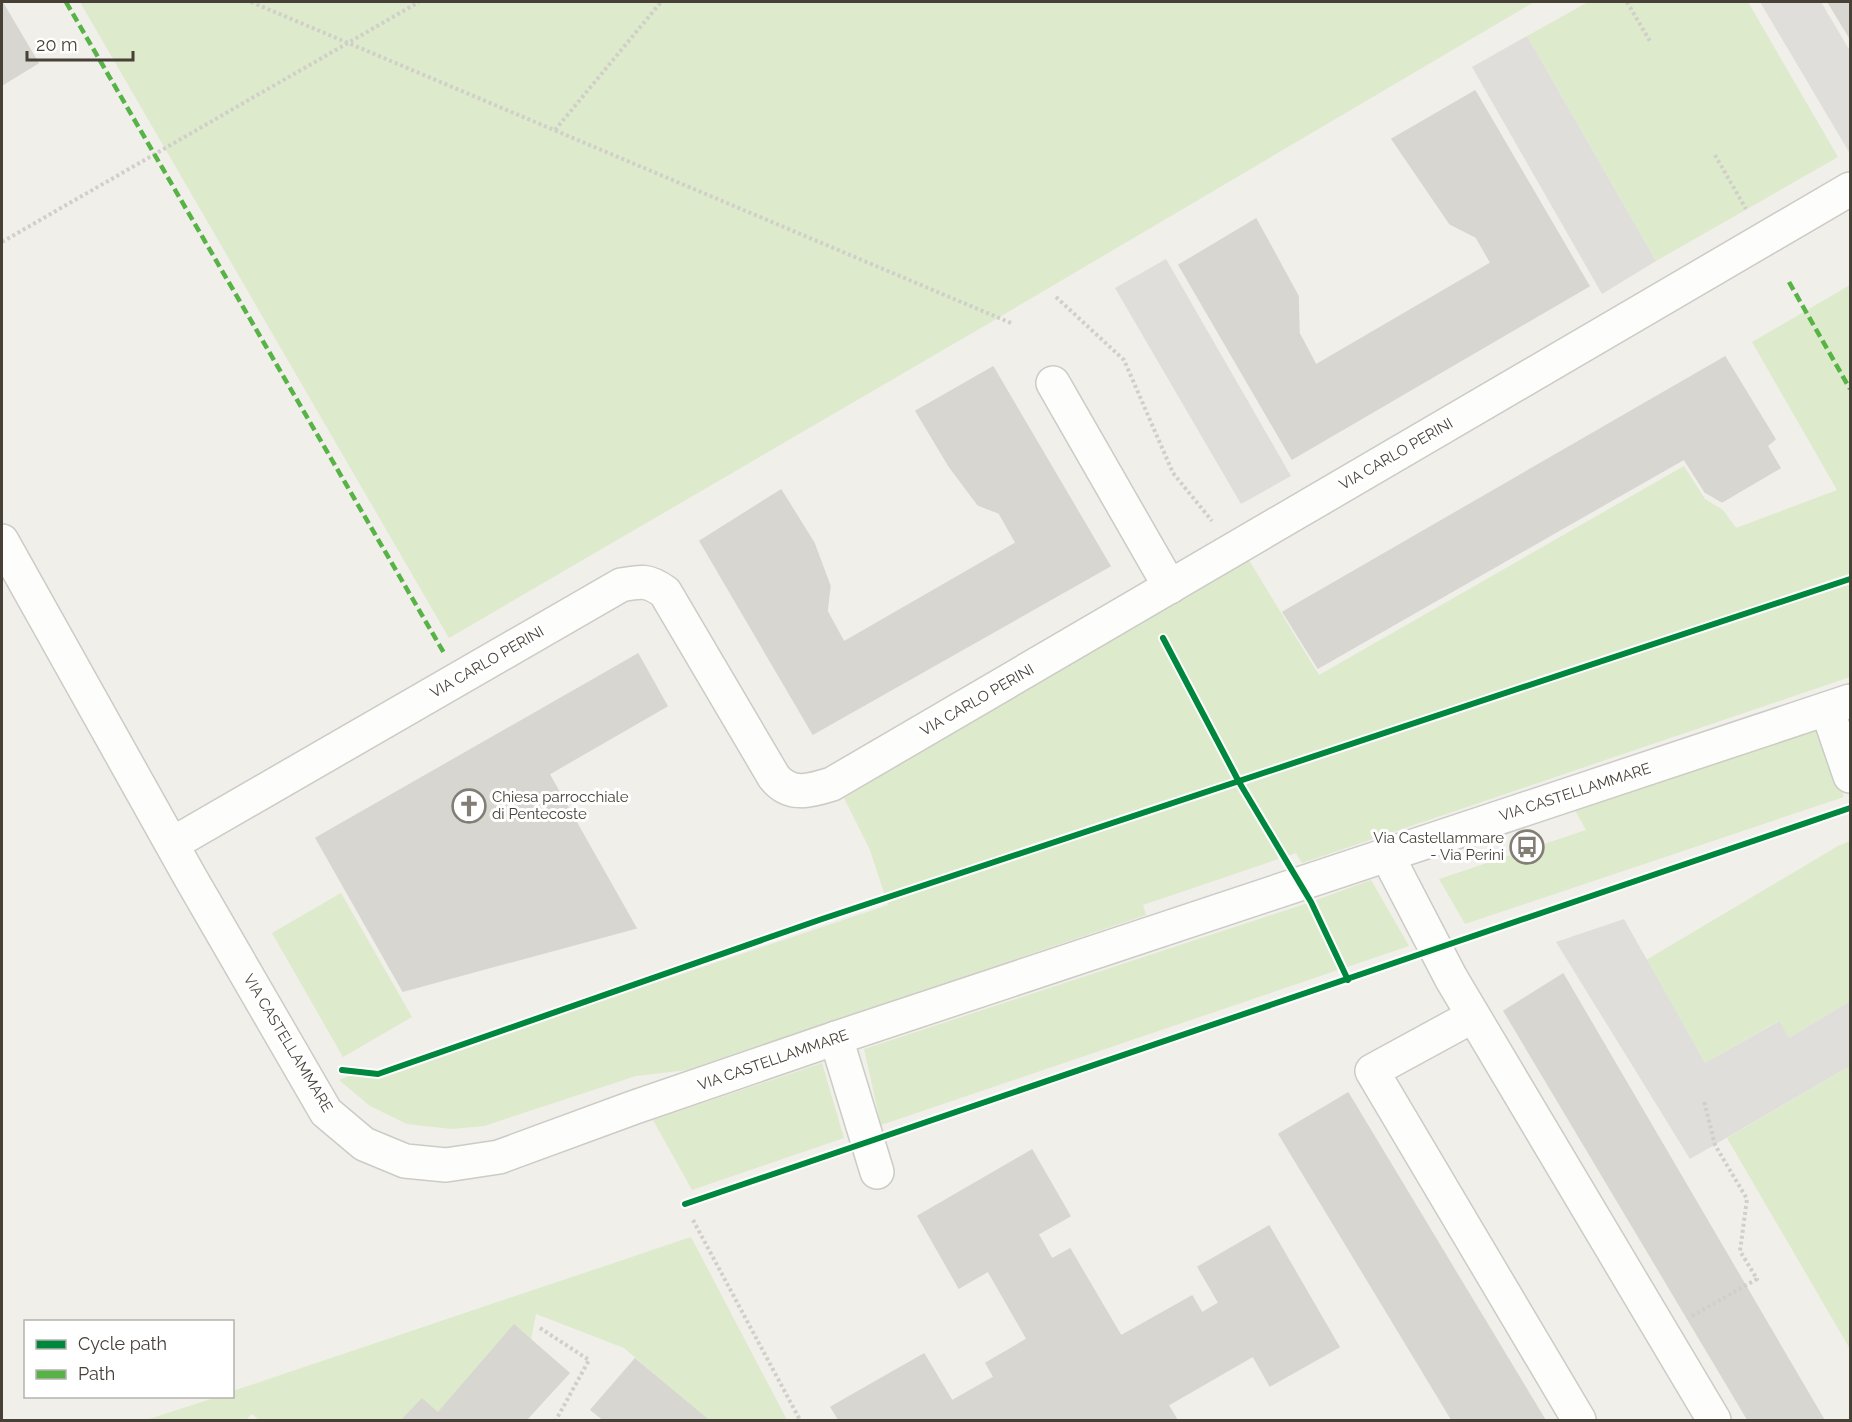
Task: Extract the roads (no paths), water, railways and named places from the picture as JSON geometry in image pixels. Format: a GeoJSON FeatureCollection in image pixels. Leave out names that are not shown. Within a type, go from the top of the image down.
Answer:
{"type":"FeatureCollection","features":[{"type":"Feature","properties":{"kind":"street","name":"VIA CARLO PERINI"},"geometry":{"type":"LineString","coordinates":[[172,844],[621,585],[636,582],[651,582],[666,592],[774,777],[781,785],[795,791],[812,790],[832,784],[1851,189]]}},
{"type":"Feature","properties":{"kind":"street"},"geometry":{"type":"LineString","coordinates":[[1053,383],[1170,586]]}},
{"type":"Feature","properties":{"kind":"street","name":"VIA CASTELLAMMARE"},"geometry":{"type":"LineString","coordinates":[[2,541],[326,1112],[364,1144],[405,1161],[446,1164],[500,1157],[635,1107],[836,1038],[1839,705]]}},
{"type":"Feature","properties":{"kind":"street"},"geometry":{"type":"LineString","coordinates":[[1839,705],[1851,776]]}},
{"type":"Feature","properties":{"kind":"street"},"geometry":{"type":"LineString","coordinates":[[1387,855],[1450,978],[1714,1420]]}},
{"type":"Feature","properties":{"kind":"street"},"geometry":{"type":"LineString","coordinates":[[1473,1016],[1372,1071],[1579,1420]]}},
{"type":"Feature","properties":{"kind":"street"},"geometry":{"type":"LineString","coordinates":[[836,1038],[877,1172]]}},
{"type":"Feature","properties":{"kind":"place","name":"Chiesa parrocchiale di Pentecoste"},"geometry":{"type":"Point","coordinates":[469,806]}},
{"type":"Feature","properties":{"kind":"place","name":"Via Castellammare - Via Perini"},"geometry":{"type":"Point","coordinates":[1527,847]}}]}
